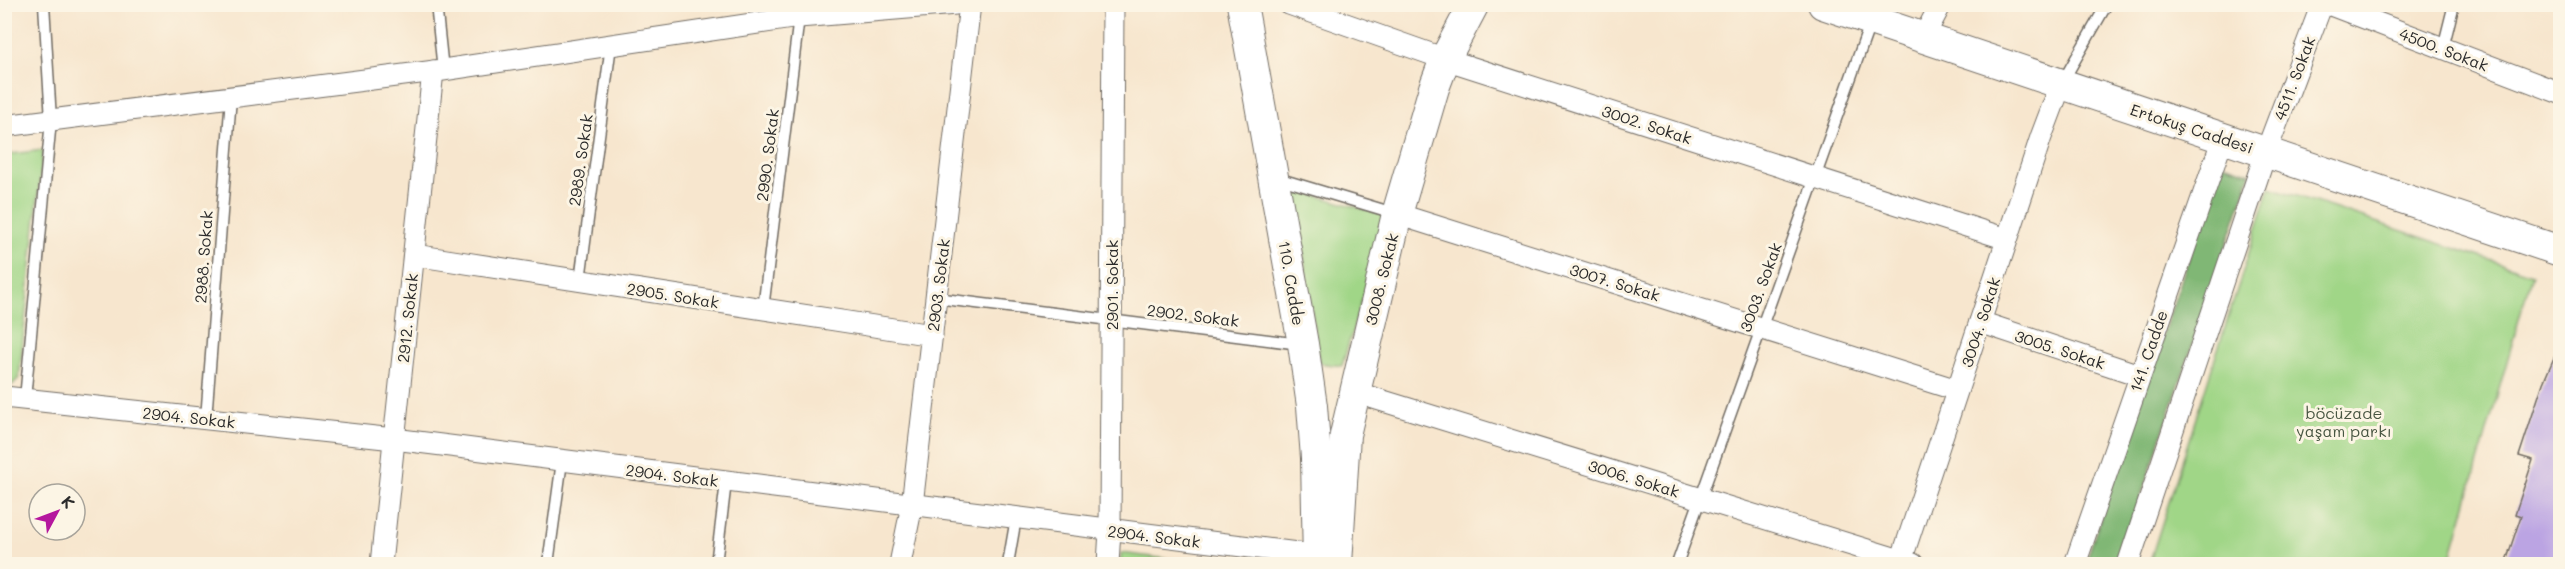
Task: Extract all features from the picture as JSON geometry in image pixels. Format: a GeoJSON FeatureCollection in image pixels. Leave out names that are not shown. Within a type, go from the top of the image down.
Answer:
{"type":"FeatureCollection","features":[{"type":"Feature","properties":{"kind":"street"},"geometry":{"type":"LineString","coordinates":[[4,126],[438,70],[611,45],[799,11],[956,4]]}},
{"type":"Feature","properties":{"kind":"street","name":"2903. Sokak"},"geometry":{"type":"LineString","coordinates":[[900,564],[912,505],[970,4]]}},
{"type":"Feature","properties":{"kind":"street","name":"2901. Sokak"},"geometry":{"type":"LineString","coordinates":[[1108,564],[1113,4]]}},
{"type":"Feature","properties":{"kind":"street","name":"110. Cadde"},"geometry":{"type":"LineString","coordinates":[[1242,4],[1304,344],[1331,562]]}},
{"type":"Feature","properties":{"kind":"street","name":"3002. Sokak"},"geometry":{"type":"LineString","coordinates":[[1289,4],[1445,59],[2007,239]]}},
{"type":"Feature","properties":{"kind":"street","name":"3008. Sokak"},"geometry":{"type":"LineString","coordinates":[[1331,562],[1342,458],[1354,392],[1397,214],[1421,126],[1445,59],[1474,4]]}},
{"type":"Feature","properties":{"kind":"street","name":"Ertokuş Caddesi"},"geometry":{"type":"LineString","coordinates":[[1824,4],[1862,13],[1923,38],[2560,251]]}},
{"type":"Feature","properties":{"kind":"street"},"geometry":{"type":"LineString","coordinates":[[1923,38],[1941,4]]}},
{"type":"Feature","properties":{"kind":"street","name":"4511. Sokak"},"geometry":{"type":"LineString","coordinates":[[2266,153],[2322,4]]}},
{"type":"Feature","properties":{"kind":"street","name":"4500. Sokak"},"geometry":{"type":"LineString","coordinates":[[2328,4],[2560,93]]}},
{"type":"Feature","properties":{"kind":"street","name":"2912. Sokak"},"geometry":{"type":"LineString","coordinates":[[381,564],[414,255],[438,70]]}},
{"type":"Feature","properties":{"kind":"street","name":"3004. Sokak"},"geometry":{"type":"LineString","coordinates":[[1907,562],[1957,390],[2061,84]]}},
{"type":"Feature","properties":{"kind":"street","name":"141. Cadde"},"geometry":{"type":"LineString","coordinates":[[2075,564],[2223,138]]}},
{"type":"Feature","properties":{"kind":"street"},"geometry":{"type":"LineString","coordinates":[[2128,564],[2266,153]]}},
{"type":"Feature","properties":{"kind":"street","name":"3007. Sokak"},"geometry":{"type":"LineString","coordinates":[[1397,214],[1957,390]]}},
{"type":"Feature","properties":{"kind":"street","name":"2905. Sokak"},"geometry":{"type":"LineString","coordinates":[[414,255],[932,335]]}},
{"type":"Feature","properties":{"kind":"street","name":"3005. Sokak"},"geometry":{"type":"LineString","coordinates":[[1980,322],[2139,375]]}},
{"type":"Feature","properties":{"kind":"street","name":"3006. Sokak"},"geometry":{"type":"LineString","coordinates":[[1354,392],[1907,562]]}},
{"type":"Feature","properties":{"kind":"street","name":"2904. Sokak"},"geometry":{"type":"LineString","coordinates":[[15,398],[394,440],[1110,530],[1331,562]]}},
{"type":"Feature","properties":{"kind":"lane"},"geometry":{"type":"LineString","coordinates":[[15,398],[51,120],[44,4]]}},
{"type":"Feature","properties":{"kind":"lane","name":"2912. Sokak"},"geometry":{"type":"LineString","coordinates":[[436,4],[438,70]]}},
{"type":"Feature","properties":{"kind":"lane"},"geometry":{"type":"LineString","coordinates":[[2061,84],[2107,4]]}},
{"type":"Feature","properties":{"kind":"lane"},"geometry":{"type":"LineString","coordinates":[[2443,48],[2454,4]]}},
{"type":"Feature","properties":{"kind":"lane","name":"2990. Sokak"},"geometry":{"type":"LineString","coordinates":[[763,309],[799,11]]}},
{"type":"Feature","properties":{"kind":"lane","name":"3003. Sokak"},"geometry":{"type":"LineString","coordinates":[[1677,564],[1815,177],[1862,13]]}},
{"type":"Feature","properties":{"kind":"lane","name":"2989. Sokak"},"geometry":{"type":"LineString","coordinates":[[580,280],[611,45]]}},
{"type":"Feature","properties":{"kind":"lane","name":"2988. Sokak"},"geometry":{"type":"LineString","coordinates":[[206,419],[231,97]]}},
{"type":"Feature","properties":{"kind":"lane","name":"3007. Sokak"},"geometry":{"type":"LineString","coordinates":[[1273,177],[1397,214]]}},
{"type":"Feature","properties":{"kind":"lane","name":"2902. Sokak"},"geometry":{"type":"LineString","coordinates":[[936,298],[1304,344]]}},
{"type":"Feature","properties":{"kind":"lane"},"geometry":{"type":"LineString","coordinates":[[548,564],[562,461]]}},
{"type":"Feature","properties":{"kind":"lane"},"geometry":{"type":"LineString","coordinates":[[716,564],[726,482]]}},
{"type":"Feature","properties":{"kind":"lane"},"geometry":{"type":"LineString","coordinates":[[1008,564],[1016,518]]}},
{"type":"Feature","properties":{"kind":"green space"},"geometry":{"type":"Polygon","coordinates":[[[43,150],[19,378],[8,389],[4,389],[4,155],[43,150]]]}},
{"type":"Feature","properties":{"kind":"green space"},"geometry":{"type":"Polygon","coordinates":[[[2221,163],[2251,173],[2118,564],[2085,564],[2221,163]]]}},
{"type":"Feature","properties":{"kind":"green space","name":"böcüzade yaşam parkı"},"geometry":{"type":"Polygon","coordinates":[[[2270,187],[2532,274],[2449,564],[2149,564],[2270,187]]]}},
{"type":"Feature","properties":{"kind":"green space"},"geometry":{"type":"Polygon","coordinates":[[[1294,189],[1387,216],[1342,366],[1319,363],[1294,189]]]}},
{"type":"Feature","properties":{"kind":"green space"},"geometry":{"type":"Polygon","coordinates":[[[1121,553],[1206,564],[1120,564],[1121,553]]]}},
{"type":"Feature","properties":{"kind":"building"},"geometry":{"type":"Polygon","coordinates":[[[2560,344],[2560,564],[2505,564],[2521,516],[2515,514],[2533,460],[2519,456],[2543,383],[2560,344]]]}}]}
